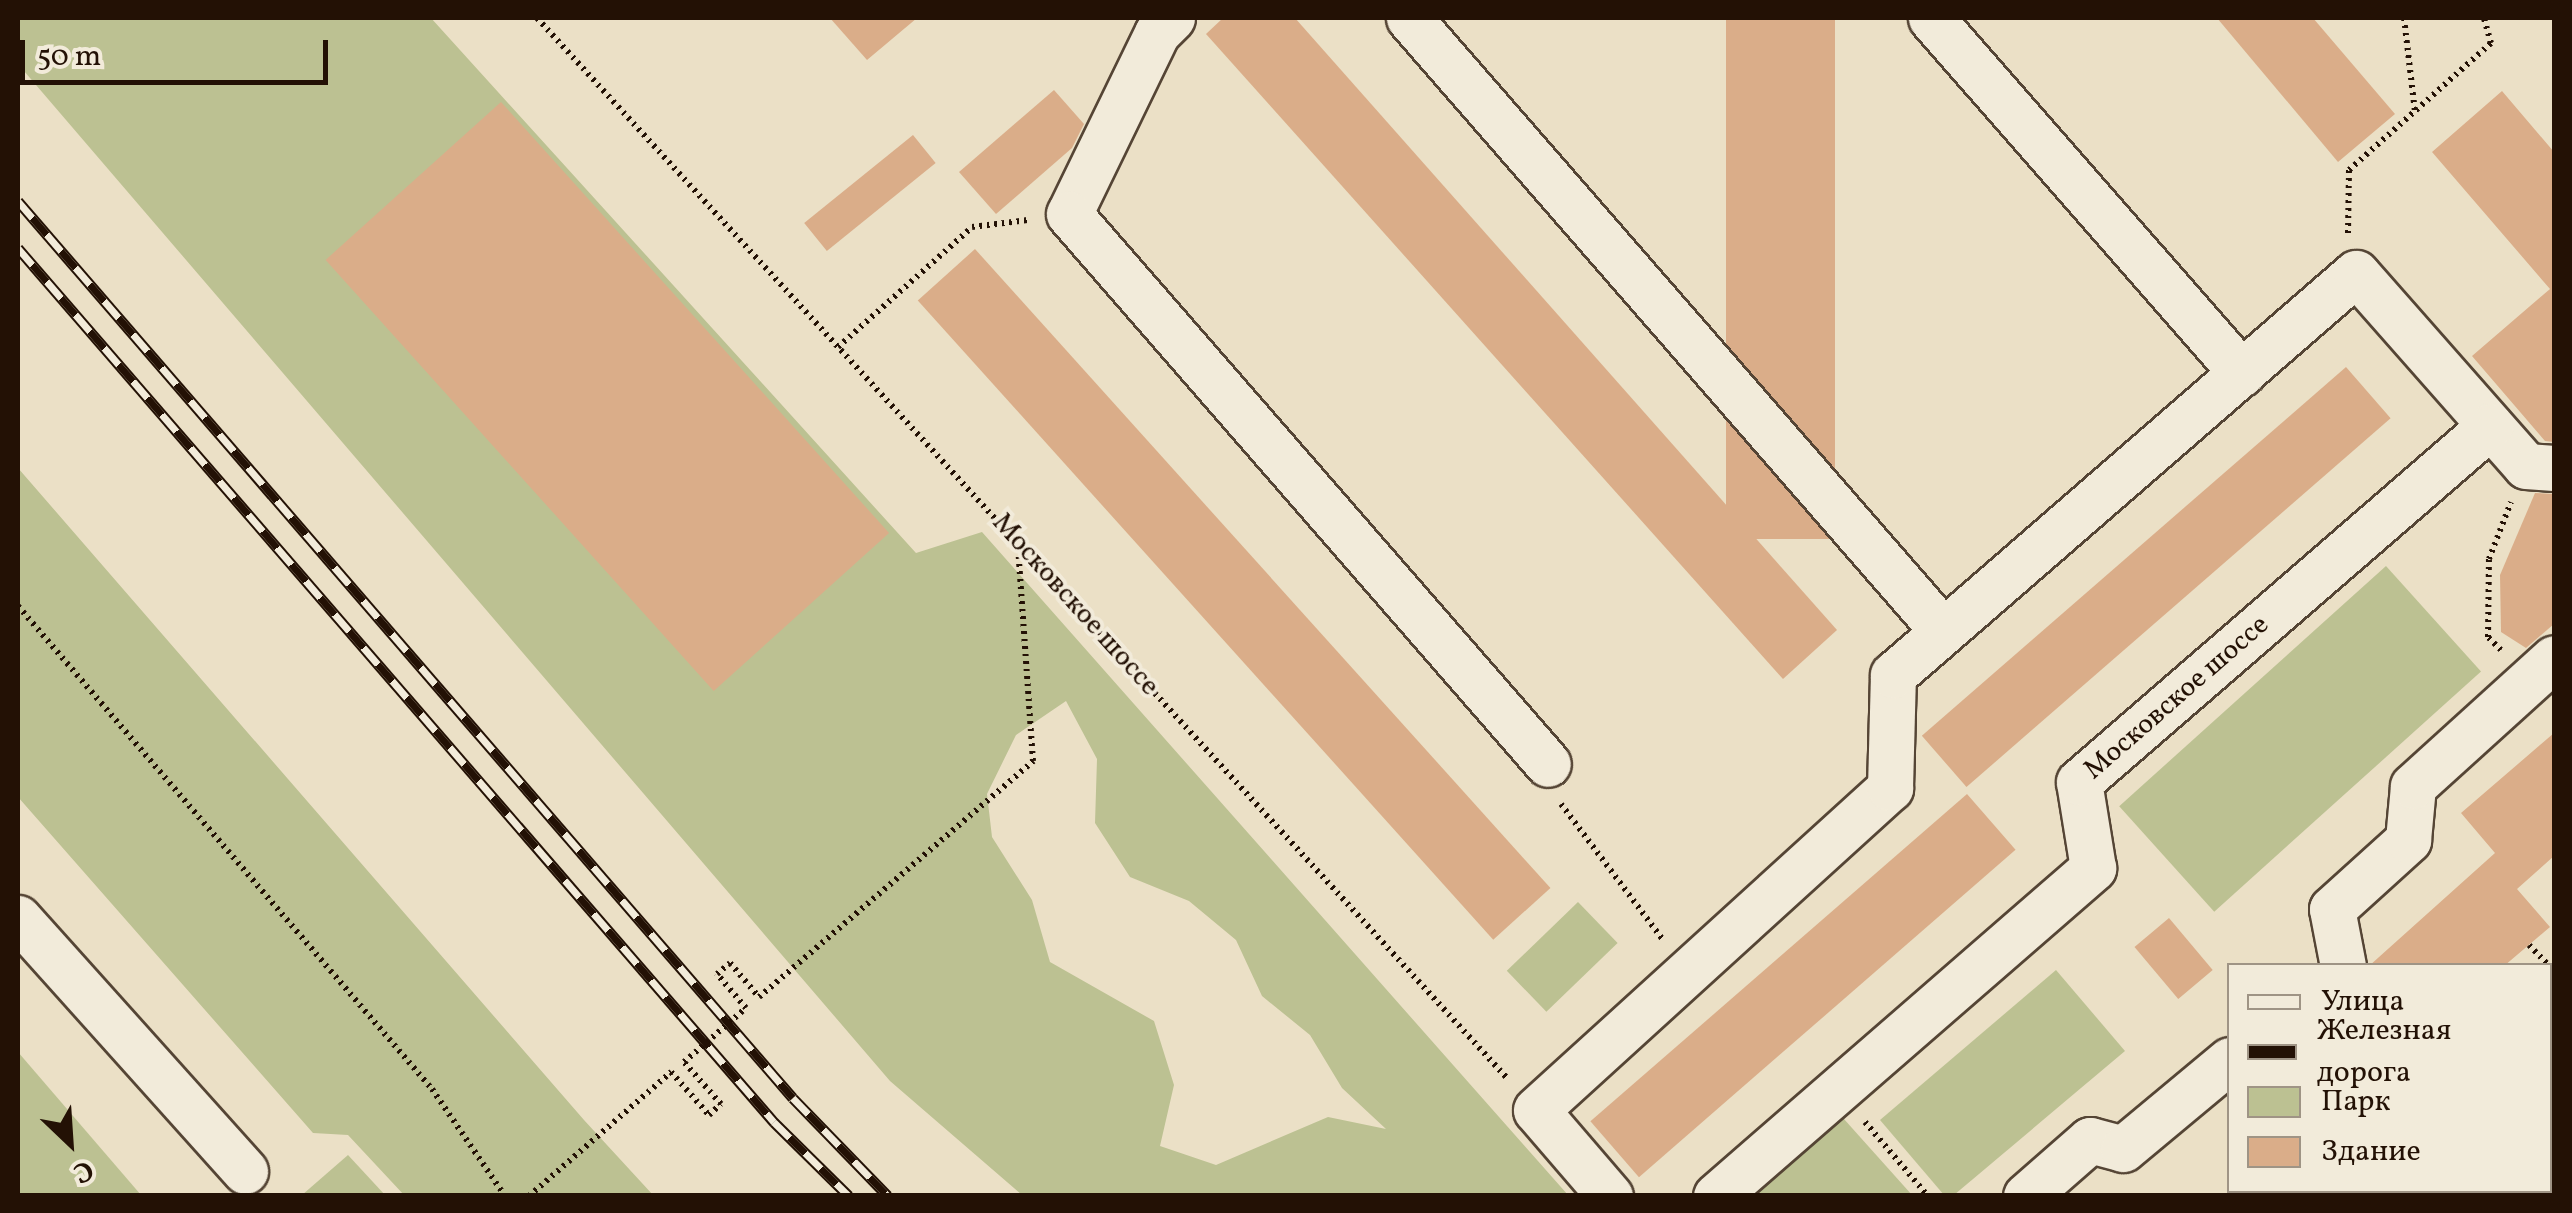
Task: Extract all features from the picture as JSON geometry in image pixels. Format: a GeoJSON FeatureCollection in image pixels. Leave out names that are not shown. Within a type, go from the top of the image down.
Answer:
{"type":"FeatureCollection","features":[{"type":"Feature","properties":{"kind":"lane"},"geometry":{"type":"LineString","coordinates":[[1409,18],[1943,631]]}},
{"type":"Feature","properties":{"kind":"lane"},"geometry":{"type":"LineString","coordinates":[[1931,18],[2242,372]]}},
{"type":"Feature","properties":{"kind":"lane"},"geometry":{"type":"LineString","coordinates":[[1165,25],[1069,214],[1548,764]]}},
{"type":"Feature","properties":{"kind":"lane"},"geometry":{"type":"LineString","coordinates":[[1610,1196],[1536,1110],[1890,788],[1893,674],[2356,273],[2490,426],[2540,467]]}},
{"type":"Feature","properties":{"kind":"lane","name":"Московское шоссе"},"geometry":{"type":"LineString","coordinates":[[1716,1196],[2093,868],[2079,782],[2490,426]]}},
{"type":"Feature","properties":{"kind":"lane"},"geometry":{"type":"LineString","coordinates":[[2346,963],[2332,909],[2408,840],[2414,786],[2542,669]]}},
{"type":"Feature","properties":{"kind":"lane"},"geometry":{"type":"LineString","coordinates":[[18,918],[245,1171]]}},
{"type":"Feature","properties":{"kind":"lane"},"geometry":{"type":"LineString","coordinates":[[2026,1196],[2090,1140],[2123,1148],[2227,1062]]}},
{"type":"Feature","properties":{"kind":"path","name":"Московское шоссе"},"geometry":{"type":"LineString","coordinates":[[537,18],[1536,1110]]}},
{"type":"Feature","properties":{"kind":"path"},"geometry":{"type":"LineString","coordinates":[[2404,18],[2415,112]]}},
{"type":"Feature","properties":{"kind":"path"},"geometry":{"type":"LineString","coordinates":[[2356,273],[2348,245],[2349,170],[2491,42],[2484,18]]}},
{"type":"Feature","properties":{"kind":"path"},"geometry":{"type":"LineString","coordinates":[[838,347],[972,228],[1069,214]]}},
{"type":"Feature","properties":{"kind":"path"},"geometry":{"type":"LineString","coordinates":[[2540,467],[2489,559],[2488,637],[2542,669]]}},
{"type":"Feature","properties":{"kind":"path"},"geometry":{"type":"LineString","coordinates":[[528,1196],[672,1072],[709,1115],[720,1104],[684,1062],[746,1008],[717,974],[730,963],[759,997],[1033,761],[1018,544]]}},
{"type":"Feature","properties":{"kind":"path"},"geometry":{"type":"LineString","coordinates":[[18,606],[432,1089],[505,1196]]}},
{"type":"Feature","properties":{"kind":"path"},"geometry":{"type":"LineString","coordinates":[[1548,764],[1566,818],[1687,969]]}},
{"type":"Feature","properties":{"kind":"path"},"geometry":{"type":"LineString","coordinates":[[2529,945],[2546,963]]}},
{"type":"Feature","properties":{"kind":"path"},"geometry":{"type":"LineString","coordinates":[[1838,1091],[1928,1196]]}},
{"type":"Feature","properties":{"kind":"green space"},"geometry":{"type":"Polygon","coordinates":[[[18,18],[431,18],[916,553],[982,532],[1568,1195],[1022,1195],[890,1081],[18,64],[18,18]],[[1066,701],[1016,735],[987,794],[992,837],[1032,900],[1050,962],[1154,1021],[1174,1085],[1160,1146],[1216,1165],[1328,1117],[1386,1129],[1342,1088],[1310,1035],[1262,996],[1236,940],[1189,901],[1130,877],[1095,823],[1097,759],[1066,701]]]}},
{"type":"Feature","properties":{"kind":"green space"},"geometry":{"type":"Polygon","coordinates":[[[18,468],[653,1195],[404,1195],[348,1135],[313,1133],[18,797],[18,468]]]}},
{"type":"Feature","properties":{"kind":"green space"},"geometry":{"type":"Polygon","coordinates":[[[2386,566],[2481,672],[2214,912],[2119,806],[2386,566]]]}},
{"type":"Feature","properties":{"kind":"green space"},"geometry":{"type":"Polygon","coordinates":[[[1578,902],[1618,943],[1546,1012],[1507,971],[1578,902]]]}},
{"type":"Feature","properties":{"kind":"green space"},"geometry":{"type":"Polygon","coordinates":[[[2056,970],[2125,1051],[1954,1195],[1944,1195],[1880,1120],[2056,970]]]}},
{"type":"Feature","properties":{"kind":"green space"},"geometry":{"type":"Polygon","coordinates":[[[18,1052],[141,1195],[18,1195],[18,1052]]]}},
{"type":"Feature","properties":{"kind":"green space"},"geometry":{"type":"Polygon","coordinates":[[[1835,1109],[1912,1195],[1738,1196],[1835,1109]]]}},
{"type":"Feature","properties":{"kind":"green space"},"geometry":{"type":"Polygon","coordinates":[[[348,1155],[385,1195],[302,1195],[348,1155]]]}},
{"type":"Feature","properties":{"kind":"building"},"geometry":{"type":"Polygon","coordinates":[[[830,18],[917,18],[867,60],[830,18]]]}},
{"type":"Feature","properties":{"kind":"building"},"geometry":{"type":"Polygon","coordinates":[[[1223,18],[1295,18],[1837,630],[1783,679],[1206,34],[1223,18]]]}},
{"type":"Feature","properties":{"kind":"building"},"geometry":{"type":"Polygon","coordinates":[[[1726,18],[1835,18],[1835,539],[1726,539],[1726,18]]]}},
{"type":"Feature","properties":{"kind":"building"},"geometry":{"type":"Polygon","coordinates":[[[2217,18],[2313,18],[2395,114],[2338,162],[2217,18]]]}},
{"type":"Feature","properties":{"kind":"building"},"geometry":{"type":"Polygon","coordinates":[[[1054,90],[1084,124],[1072,148],[996,214],[959,172],[1054,90]]]}},
{"type":"Feature","properties":{"kind":"building"},"geometry":{"type":"Polygon","coordinates":[[[2502,91],[2554,152],[2554,442],[2545,441],[2472,356],[2550,289],[2432,152],[2502,91]]]}},
{"type":"Feature","properties":{"kind":"building"},"geometry":{"type":"Polygon","coordinates":[[[501,102],[889,533],[714,691],[326,260],[501,102]]]}},
{"type":"Feature","properties":{"kind":"building"},"geometry":{"type":"Polygon","coordinates":[[[913,135],[936,163],[827,251],[804,223],[913,135]]]}},
{"type":"Feature","properties":{"kind":"building"},"geometry":{"type":"Polygon","coordinates":[[[975,249],[1550,888],[1493,940],[918,301],[975,249]]]}},
{"type":"Feature","properties":{"kind":"building"},"geometry":{"type":"Polygon","coordinates":[[[2346,367],[2391,418],[1966,787],[1922,736],[2346,367]]]}},
{"type":"Feature","properties":{"kind":"building"},"geometry":{"type":"Polygon","coordinates":[[[2535,493],[2554,494],[2554,624],[2526,648],[2501,632],[2500,575],[2535,493]]]}},
{"type":"Feature","properties":{"kind":"building"},"geometry":{"type":"Polygon","coordinates":[[[2554,733],[2554,856],[2517,889],[2550,927],[2508,963],[2372,963],[2495,853],[2461,813],[2554,733]]]}},
{"type":"Feature","properties":{"kind":"building"},"geometry":{"type":"Polygon","coordinates":[[[1967,794],[2016,850],[1639,1177],[1590,1121],[1967,794]]]}},
{"type":"Feature","properties":{"kind":"building"},"geometry":{"type":"Polygon","coordinates":[[[2169,918],[2213,970],[2178,999],[2135,947],[2169,918]]]}},
{"type":"Feature","properties":{"kind":"railway"},"geometry":{"type":"LineString","coordinates":[[18,201],[793,1098],[888,1196]]}},
{"type":"Feature","properties":{"kind":"railway"},"geometry":{"type":"LineString","coordinates":[[18,248],[774,1122],[849,1196]]}}]}
